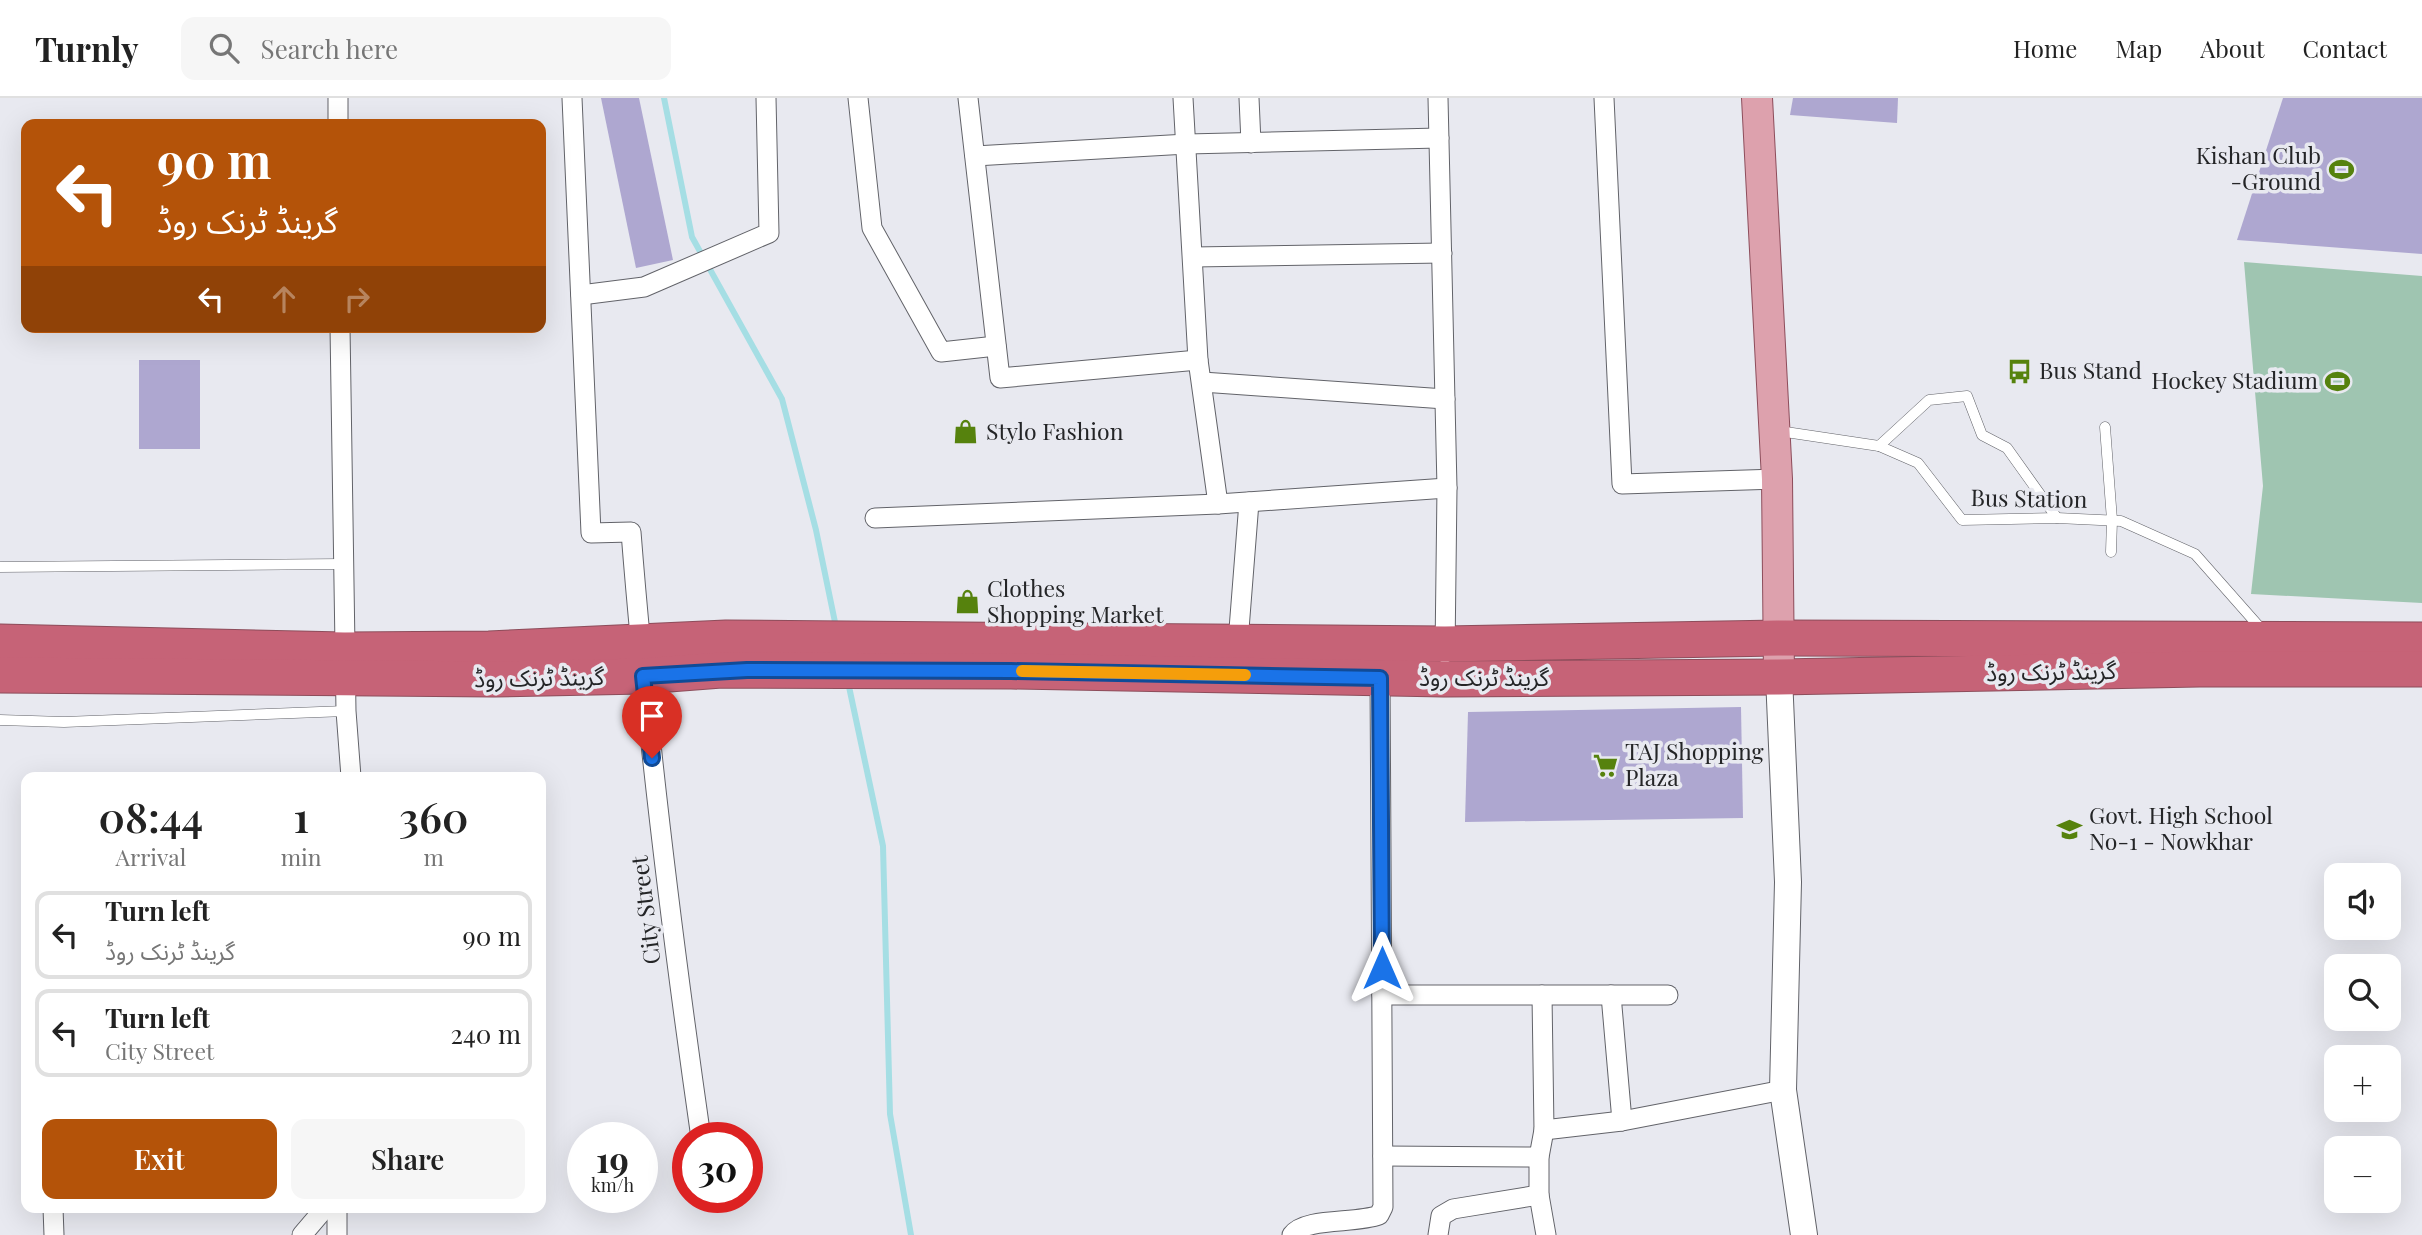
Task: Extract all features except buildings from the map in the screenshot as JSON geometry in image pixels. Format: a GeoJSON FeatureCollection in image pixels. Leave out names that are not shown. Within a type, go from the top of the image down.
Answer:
{"type":"FeatureCollection","features":[{"type":"Feature","properties":{"kind":"highway","name":"گرینڈ ٹرنک روڈ"},"geometry":{"type":"LineString","coordinates":[[1014,656],[1238,642],[1445,644],[1777,638],[2422,640]]}},
{"type":"Feature","properties":{"kind":"highway","name":"گرینڈ ٹرنک روڈ"},"geometry":{"type":"LineString","coordinates":[[0,642],[345,680]]}},
{"type":"Feature","properties":{"kind":"highway","name":"گرینڈ ٹرنک روڈ"},"geometry":{"type":"LineString","coordinates":[[0,675],[345,680],[723,654],[1014,656],[1380,678],[1444,679],[1779,677],[2199,669],[2422,670]]}},
{"type":"Feature","properties":{"kind":"main road"},"geometry":{"type":"LineString","coordinates":[[1757,98],[1777,479],[1779,677]]}},
{"type":"Feature","properties":{"kind":"street"},"geometry":{"type":"LineString","coordinates":[[338,98],[338,119]]}},
{"type":"Feature","properties":{"kind":"street"},"geometry":{"type":"LineString","coordinates":[[572,98],[581,295],[644,287],[769,233],[766,98]]}},
{"type":"Feature","properties":{"kind":"street"},"geometry":{"type":"LineString","coordinates":[[858,98],[872,228],[928,330],[941,352],[996,346]]}},
{"type":"Feature","properties":{"kind":"street"},"geometry":{"type":"LineString","coordinates":[[968,98],[1000,378],[1198,360]]}},
{"type":"Feature","properties":{"kind":"street"},"geometry":{"type":"LineString","coordinates":[[1183,98],[1198,360],[1218,504]]}},
{"type":"Feature","properties":{"kind":"street"},"geometry":{"type":"LineString","coordinates":[[1249,98],[1251,143]]}},
{"type":"Feature","properties":{"kind":"street"},"geometry":{"type":"LineString","coordinates":[[1438,98],[1447,488],[1444,679]]}},
{"type":"Feature","properties":{"kind":"street"},"geometry":{"type":"LineString","coordinates":[[1604,98],[1622,484],[1777,479]]}},
{"type":"Feature","properties":{"kind":"street"},"geometry":{"type":"LineString","coordinates":[[975,156],[1186,144],[1439,138]]}},
{"type":"Feature","properties":{"kind":"street"},"geometry":{"type":"LineString","coordinates":[[1193,257],[1442,253]]}},
{"type":"Feature","properties":{"kind":"street","name":"City Street"},"geometry":{"type":"LineString","coordinates":[[581,295],[591,533],[631,532],[641,660],[681,1001],[699,1122]]}},
{"type":"Feature","properties":{"kind":"street"},"geometry":{"type":"LineString","coordinates":[[340,333],[342,564],[351,772]]}},
{"type":"Feature","properties":{"kind":"street"},"geometry":{"type":"LineString","coordinates":[[1202,382],[1445,399]]}},
{"type":"Feature","properties":{"kind":"street"},"geometry":{"type":"LineString","coordinates":[[875,518],[1218,504],[1447,488]]}},
{"type":"Feature","properties":{"kind":"street"},"geometry":{"type":"LineString","coordinates":[[1238,642],[1250,502]]}},
{"type":"Feature","properties":{"kind":"street"},"geometry":{"type":"LineString","coordinates":[[1779,677],[1788,882],[1783,1090],[1804,1235]]}},
{"type":"Feature","properties":{"kind":"street"},"geometry":{"type":"LineString","coordinates":[[1292,1235],[1301,1226],[1368,1219],[1379,1215],[1383,1207],[1380,678]]}},
{"type":"Feature","properties":{"kind":"street"},"geometry":{"type":"LineString","coordinates":[[1382,995],[1668,995]]}},
{"type":"Feature","properties":{"kind":"street"},"geometry":{"type":"LineString","coordinates":[[1542,995],[1544,1130],[1539,1157],[1538,1195],[1546,1235]]}},
{"type":"Feature","properties":{"kind":"street"},"geometry":{"type":"LineString","coordinates":[[1611,995],[1622,1121]]}},
{"type":"Feature","properties":{"kind":"street"},"geometry":{"type":"LineString","coordinates":[[1544,1130],[1622,1121],[1783,1090]]}},
{"type":"Feature","properties":{"kind":"street"},"geometry":{"type":"LineString","coordinates":[[1383,1156],[1539,1157]]}},
{"type":"Feature","properties":{"kind":"street"},"geometry":{"type":"LineString","coordinates":[[1438,1235],[1441,1216],[1453,1209],[1538,1195]]}},
{"type":"Feature","properties":{"kind":"street"},"geometry":{"type":"LineString","coordinates":[[53,1213],[54,1235]]}},
{"type":"Feature","properties":{"kind":"street"},"geometry":{"type":"LineString","coordinates":[[302,1235],[321,1213]]}},
{"type":"Feature","properties":{"kind":"street"},"geometry":{"type":"LineString","coordinates":[[337,1213],[337,1235]]}},
{"type":"Feature","properties":{"kind":"lane"},"geometry":{"type":"LineString","coordinates":[[1879,446],[1929,400],[1967,396],[1982,435],[2007,448],[2057,518]]}},
{"type":"Feature","properties":{"kind":"lane"},"geometry":{"type":"LineString","coordinates":[[2105,427],[2112,520],[2111,552]]}},
{"type":"Feature","properties":{"kind":"lane","name":"Bus Station"},"geometry":{"type":"LineString","coordinates":[[1773,430],[1879,446],[1918,463],[1962,520],[2057,518],[2121,521],[2195,554],[2270,639]]}},
{"type":"Feature","properties":{"kind":"lane"},"geometry":{"type":"LineString","coordinates":[[0,567],[342,564]]}},
{"type":"Feature","properties":{"kind":"lane"},"geometry":{"type":"LineString","coordinates":[[0,720],[64,722],[345,680]]}},
{"type":"Feature","properties":{"kind":"green space","name":"Hockey Stadium"},"geometry":{"type":"Polygon","coordinates":[[[2244,262],[2422,276],[2422,603],[2251,594],[2263,486],[2244,262]]]}},
{"type":"Feature","properties":{"kind":"waterway"},"geometry":{"type":"LineString","coordinates":[[664,98],[692,237],[782,399],[816,530],[836,627]]}},
{"type":"Feature","properties":{"kind":"waterway"},"geometry":{"type":"LineString","coordinates":[[848,682],[883,846],[890,1114],[911,1235]]}},
{"type":"Feature","properties":{"kind":"slow traffic"},"geometry":{"type":"LineString","coordinates":[[1022,671],[1245,675]]}},
{"type":"Feature","properties":{"kind":"place","name":"Kishan Club -Ground"},"geometry":{"type":"Point","coordinates":[2341,169]}},
{"type":"Feature","properties":{"kind":"place","name":"Bus Stand"},"geometry":{"type":"Point","coordinates":[2019,371]}},
{"type":"Feature","properties":{"kind":"place","name":"Hockey Stadium"},"geometry":{"type":"Point","coordinates":[2338,381]}},
{"type":"Feature","properties":{"kind":"place","name":"Stylo Fashion"},"geometry":{"type":"Point","coordinates":[966,432]}},
{"type":"Feature","properties":{"kind":"place","name":"Clothes Shopping Market"},"geometry":{"type":"Point","coordinates":[967,602]}},
{"type":"Feature","properties":{"kind":"place","name":"TAJ Shopping Plaza"},"geometry":{"type":"Point","coordinates":[1605,765]}},
{"type":"Feature","properties":{"kind":"place","name":"Govt. High School No-1 - Nowkhar"},"geometry":{"type":"Point","coordinates":[2069,829]}},
{"type":"Feature","properties":{"kind":"route"},"geometry":{"type":"LineString","coordinates":[[652,758],[643,676],[747,670],[1011,671],[1380,678],[1382,968]]}}]}
